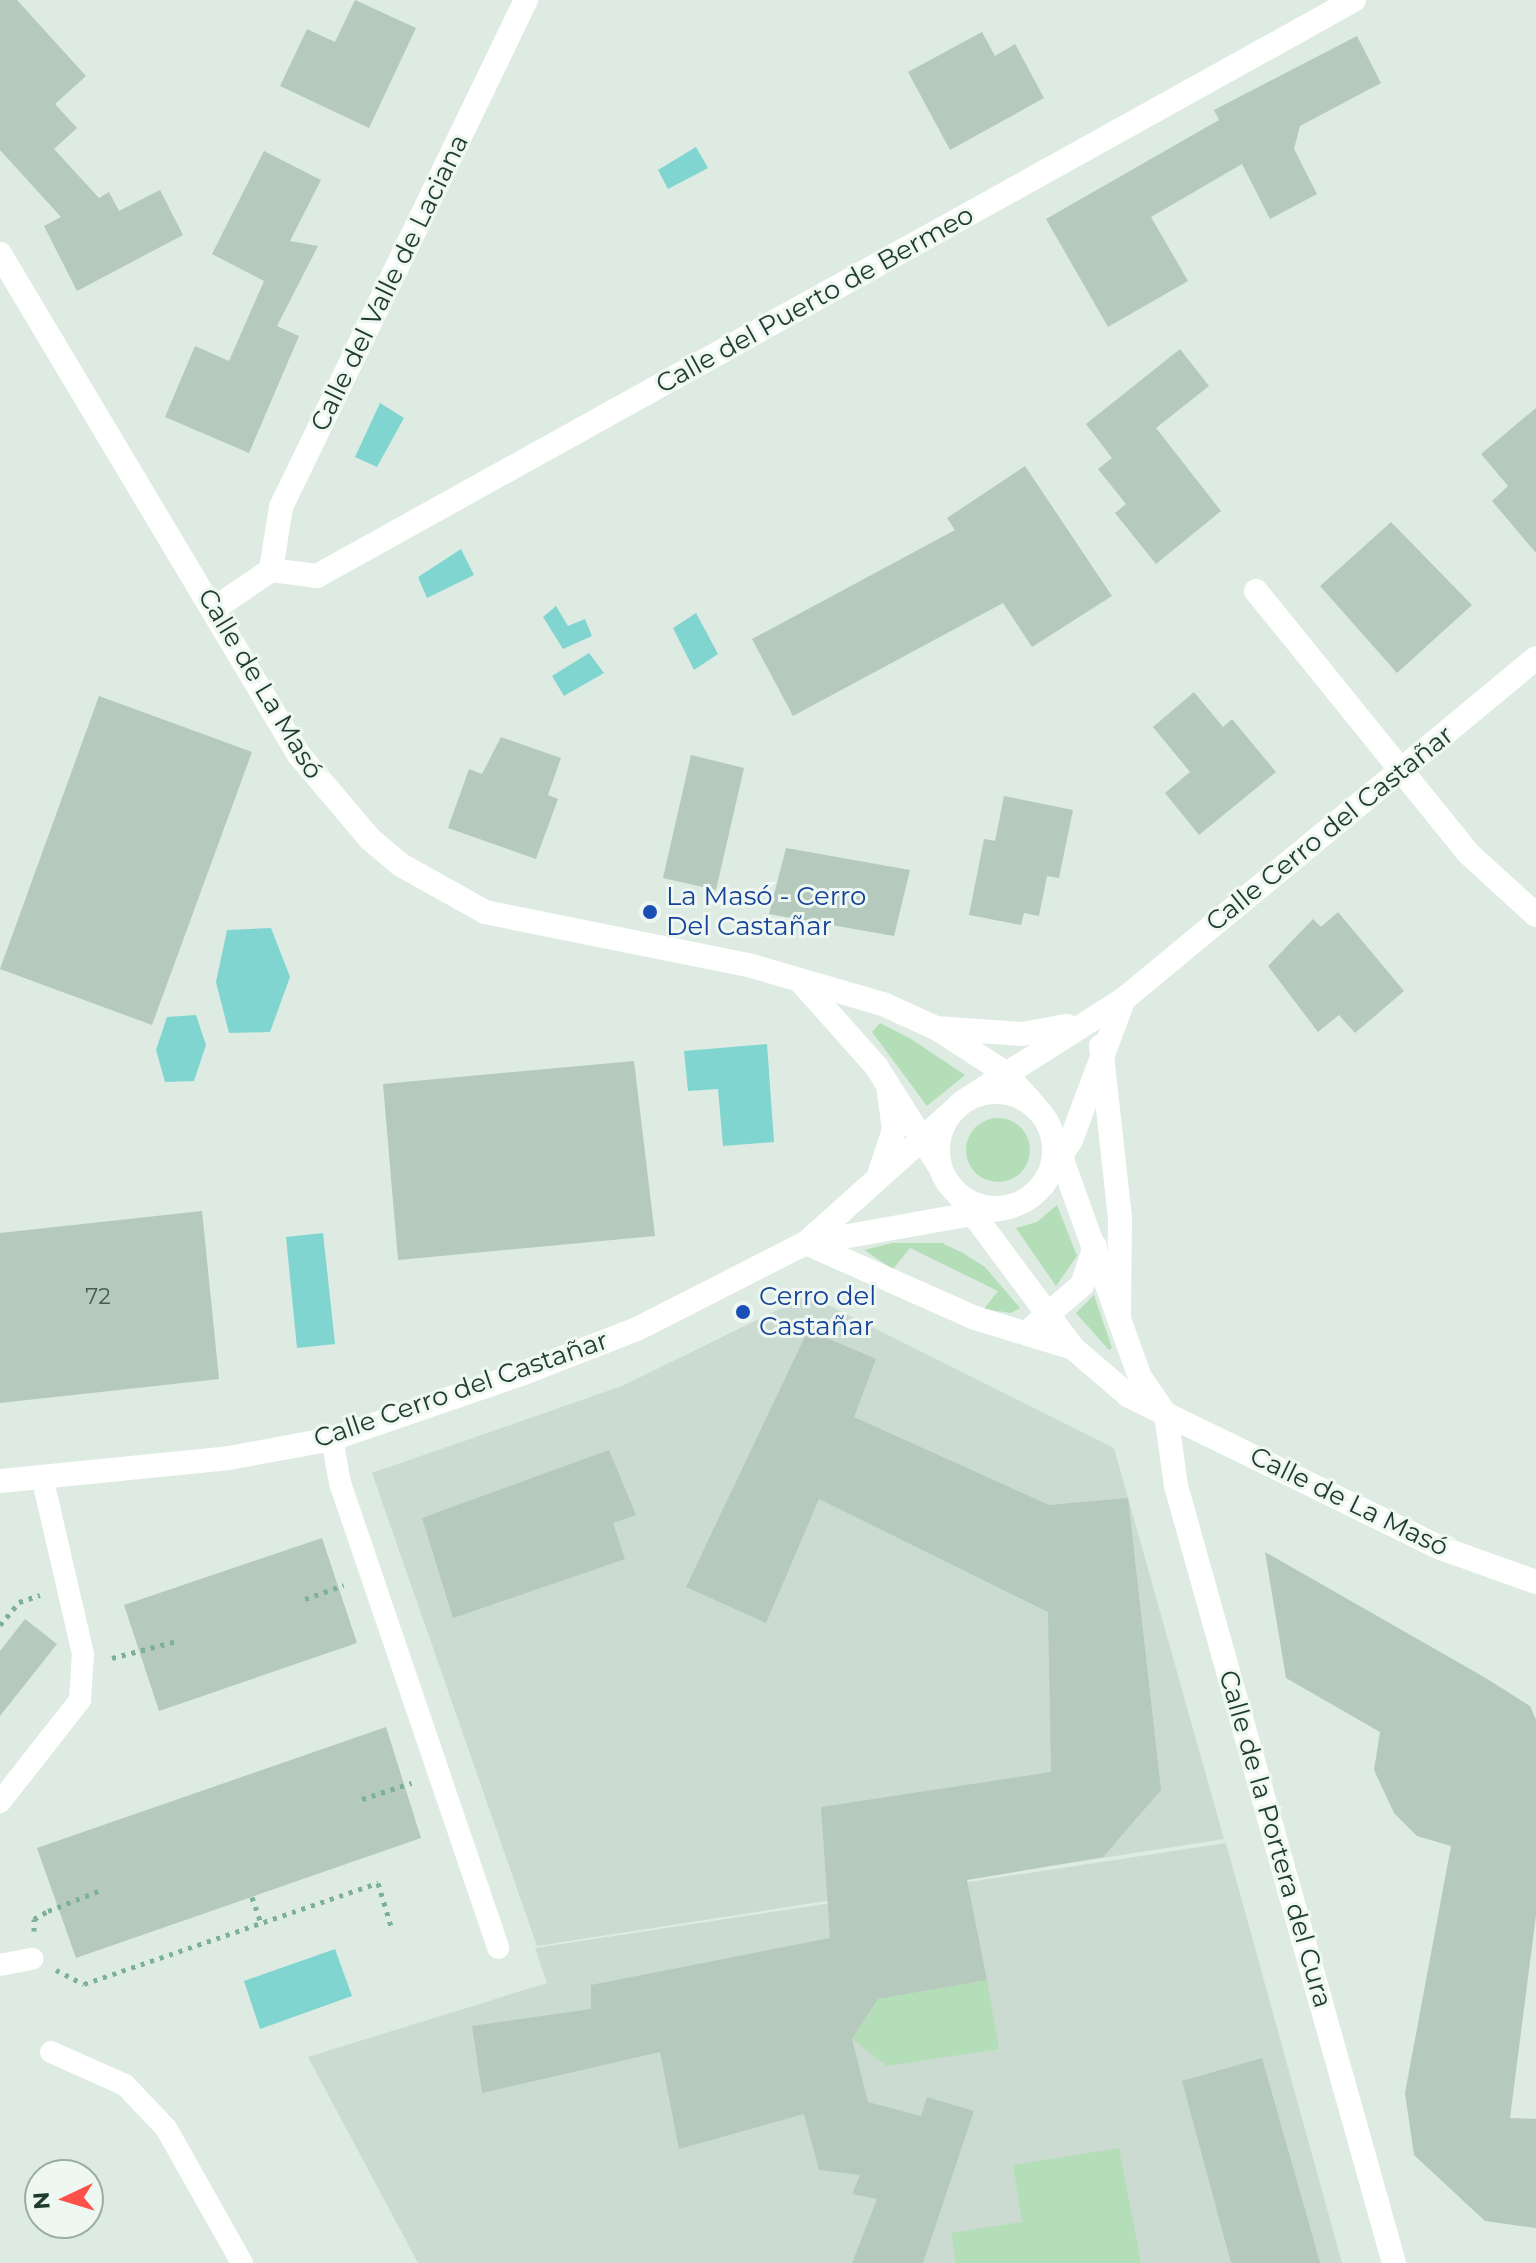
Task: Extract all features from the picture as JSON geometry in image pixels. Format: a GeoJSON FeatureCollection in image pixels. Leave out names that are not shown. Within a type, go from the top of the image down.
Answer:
{"type":"FeatureCollection","features":[{"type":"Feature","properties":{"kind":"street","name":"Calle del Valle de Laciana"},"geometry":{"type":"LineString","coordinates":[[271,570],[281,507],[526,0]]}},
{"type":"Feature","properties":{"kind":"street","name":"Calle del Puerto de Bermeo"},"geometry":{"type":"LineString","coordinates":[[271,570],[317,576],[1354,0]]}},
{"type":"Feature","properties":{"kind":"street","name":"Calle de La Masó"},"geometry":{"type":"LineString","coordinates":[[0,254],[315,777],[401,865],[485,912],[797,979],[883,1004],[936,1028],[1004,1072],[1035,1106]]}},
{"type":"Feature","properties":{"kind":"street"},"geometry":{"type":"LineString","coordinates":[[215,608],[271,570]]}},
{"type":"Feature","properties":{"kind":"street"},"geometry":{"type":"LineString","coordinates":[[1256,591],[1477,862],[1536,915]]}},
{"type":"Feature","properties":{"kind":"street","name":"Calle Cerro del Castañar"},"geometry":{"type":"LineString","coordinates":[[0,1481],[229,1458],[332,1439],[637,1329],[806,1243],[873,1186],[957,1107],[1004,1072],[1124,999],[1536,658]]}},
{"type":"Feature","properties":{"kind":"street"},"geometry":{"type":"LineString","coordinates":[[797,979],[838,1018],[888,1085],[939,1166],[965,1206],[1006,1208],[1043,1185],[1051,1169],[1051,1133],[1035,1106],[1000,1091],[957,1107],[941,1129],[939,1166]]}},
{"type":"Feature","properties":{"kind":"street","name":"Calle Cerro del Castañar"},"geometry":{"type":"LineString","coordinates":[[1043,1185],[1063,1156],[1101,1046],[1124,999]]}},
{"type":"Feature","properties":{"kind":"street"},"geometry":{"type":"LineString","coordinates":[[936,1028],[1022,1034],[1089,1021]]}},
{"type":"Feature","properties":{"kind":"street"},"geometry":{"type":"LineString","coordinates":[[1101,1046],[1120,1217],[1119,1316]]}},
{"type":"Feature","properties":{"kind":"street"},"geometry":{"type":"LineString","coordinates":[[873,1186],[894,1130],[888,1085]]}},
{"type":"Feature","properties":{"kind":"street","name":"Calle de La Masó"},"geometry":{"type":"LineString","coordinates":[[1051,1133],[1063,1156],[1140,1377],[1166,1414]]}},
{"type":"Feature","properties":{"kind":"street","name":"Calle de La Masó"},"geometry":{"type":"LineString","coordinates":[[965,1206],[1073,1348],[1129,1396],[1441,1548],[1536,1582]]}},
{"type":"Feature","properties":{"kind":"street","name":"Calle Cerro del Castañar"},"geometry":{"type":"LineString","coordinates":[[806,1243],[965,1206]]}},
{"type":"Feature","properties":{"kind":"street"},"geometry":{"type":"LineString","coordinates":[[806,1243],[1014,1332],[1073,1348]]}},
{"type":"Feature","properties":{"kind":"street"},"geometry":{"type":"LineString","coordinates":[[1014,1332],[1049,1318],[1082,1285],[1095,1246]]}},
{"type":"Feature","properties":{"kind":"street","name":"Calle de la Portera del Cura"},"geometry":{"type":"LineString","coordinates":[[1166,1414],[1176,1486],[1394,2263]]}},
{"type":"Feature","properties":{"kind":"lane"},"geometry":{"type":"LineString","coordinates":[[332,1439],[371,1575],[498,1948]]}},
{"type":"Feature","properties":{"kind":"lane"},"geometry":{"type":"LineString","coordinates":[[0,1802],[80,1700],[83,1654],[42,1476]]}},
{"type":"Feature","properties":{"kind":"lane"},"geometry":{"type":"LineString","coordinates":[[0,1965],[32,1959]]}},
{"type":"Feature","properties":{"kind":"lane"},"geometry":{"type":"LineString","coordinates":[[51,2052],[125,2085],[166,2128],[242,2263]]}},
{"type":"Feature","properties":{"kind":"path"},"geometry":{"type":"LineString","coordinates":[[305,1599],[371,1575]]}},
{"type":"Feature","properties":{"kind":"path"},"geometry":{"type":"LineString","coordinates":[[0,1625],[19,1602],[67,1585]]}},
{"type":"Feature","properties":{"kind":"path"},"geometry":{"type":"LineString","coordinates":[[83,1654],[120,1659],[177,1641]]}},
{"type":"Feature","properties":{"kind":"path"},"geometry":{"type":"LineString","coordinates":[[362,1799],[439,1774]]}},
{"type":"Feature","properties":{"kind":"path"},"geometry":{"type":"LineString","coordinates":[[101,1890],[34,1919],[32,1959],[84,1984],[378,1883],[391,1926]]}},
{"type":"Feature","properties":{"kind":"path"},"geometry":{"type":"LineString","coordinates":[[252,1897],[261,1923]]}},
{"type":"Feature","properties":{"kind":"shaded area"},"geometry":{"type":"Polygon","coordinates":[[[808,1295],[1114,1448],[1224,1839],[537,1946],[372,1473],[622,1386],[808,1295]]]}},
{"type":"Feature","properties":{"kind":"shaded area"},"geometry":{"type":"Polygon","coordinates":[[[1226,1843],[1342,2263],[418,2263],[308,2057],[547,1983],[535,1948],[1226,1843]]]}},
{"type":"Feature","properties":{"kind":"green space"},"geometry":{"type":"Polygon","coordinates":[[[880,1023],[911,1039],[965,1075],[927,1106],[872,1032],[880,1023]]]}},
{"type":"Feature","properties":{"kind":"green space"},"geometry":{"type":"Polygon","coordinates":[[[992,1118],[1004,1118],[1021,1127],[1028,1138],[1028,1162],[1021,1173],[1004,1182],[992,1182],[980,1177],[971,1168],[966,1156],[966,1144],[971,1132],[980,1123],[992,1118]]]}},
{"type":"Feature","properties":{"kind":"green space"},"geometry":{"type":"Polygon","coordinates":[[[1057,1205],[1077,1256],[1056,1286],[1016,1228],[1037,1222],[1057,1205]]]}},
{"type":"Feature","properties":{"kind":"green space"},"geometry":{"type":"Polygon","coordinates":[[[892,1243],[942,1243],[963,1253],[985,1267],[1020,1308],[1011,1313],[984,1309],[998,1291],[910,1248],[893,1269],[864,1250],[892,1243]]]}},
{"type":"Feature","properties":{"kind":"green space"},"geometry":{"type":"Polygon","coordinates":[[[1094,1295],[1112,1348],[1109,1350],[1076,1313],[1094,1295]]]}},
{"type":"Feature","properties":{"kind":"green space"},"geometry":{"type":"Polygon","coordinates":[[[987,1980],[999,2049],[887,2066],[852,2039],[878,1999],[987,1980]]]}},
{"type":"Feature","properties":{"kind":"green space"},"geometry":{"type":"Polygon","coordinates":[[[1119,2148],[1141,2263],[956,2263],[951,2233],[1022,2222],[1013,2165],[1119,2148]]]}},
{"type":"Feature","properties":{"kind":"water"},"geometry":{"type":"Polygon","coordinates":[[[696,147],[708,168],[668,189],[658,170],[696,147]]]}},
{"type":"Feature","properties":{"kind":"water"},"geometry":{"type":"Polygon","coordinates":[[[380,403],[404,418],[377,467],[355,457],[380,403]]]}},
{"type":"Feature","properties":{"kind":"water"},"geometry":{"type":"Polygon","coordinates":[[[461,549],[474,575],[427,598],[418,577],[461,549]]]}},
{"type":"Feature","properties":{"kind":"water"},"geometry":{"type":"Polygon","coordinates":[[[556,606],[568,626],[585,619],[592,636],[563,649],[543,617],[556,606]]]}},
{"type":"Feature","properties":{"kind":"water"},"geometry":{"type":"Polygon","coordinates":[[[696,613],[718,654],[694,670],[673,628],[696,613]]]}},
{"type":"Feature","properties":{"kind":"water"},"geometry":{"type":"Polygon","coordinates":[[[589,653],[604,673],[564,696],[552,676],[589,653]]]}},
{"type":"Feature","properties":{"kind":"water"},"geometry":{"type":"Polygon","coordinates":[[[271,928],[290,977],[270,1032],[229,1033],[216,982],[227,930],[271,928]]]}},
{"type":"Feature","properties":{"kind":"water"},"geometry":{"type":"Polygon","coordinates":[[[196,1015],[206,1045],[194,1081],[165,1082],[156,1050],[167,1017],[196,1015]]]}},
{"type":"Feature","properties":{"kind":"water"},"geometry":{"type":"Polygon","coordinates":[[[767,1044],[774,1142],[723,1146],[718,1089],[688,1091],[684,1051],[767,1044]]]}},
{"type":"Feature","properties":{"kind":"water"},"geometry":{"type":"Polygon","coordinates":[[[323,1233],[335,1344],[297,1348],[286,1237],[323,1233]]]}},
{"type":"Feature","properties":{"kind":"water"},"geometry":{"type":"Polygon","coordinates":[[[335,1949],[352,1996],[260,2029],[244,1981],[335,1949]]]}},
{"type":"Feature","properties":{"kind":"building"},"geometry":{"type":"Polygon","coordinates":[[[0,0],[17,0],[86,76],[55,104],[77,128],[54,149],[99,198],[109,192],[119,211],[160,190],[183,235],[77,291],[44,226],[61,217],[0,150],[0,0]]]}},
{"type":"Feature","properties":{"kind":"building"},"geometry":{"type":"Polygon","coordinates":[[[355,0],[416,28],[369,128],[280,86],[307,29],[335,42],[355,0]]]}},
{"type":"Feature","properties":{"kind":"building"},"geometry":{"type":"Polygon","coordinates":[[[982,32],[995,56],[1015,44],[1044,98],[950,150],[908,72],[982,32]]]}},
{"type":"Feature","properties":{"kind":"building"},"geometry":{"type":"Polygon","coordinates":[[[1357,36],[1381,83],[1300,126],[1294,149],[1317,194],[1270,219],[1242,164],[1151,217],[1188,281],[1108,327],[1046,219],[1219,120],[1214,110],[1357,36]]]}},
{"type":"Feature","properties":{"kind":"building"},"geometry":{"type":"Polygon","coordinates":[[[264,151],[321,180],[290,241],[318,246],[277,326],[299,336],[249,453],[165,417],[195,346],[229,361],[264,281],[212,254],[264,151]]]}},
{"type":"Feature","properties":{"kind":"building"},"geometry":{"type":"Polygon","coordinates":[[[1180,349],[1209,386],[1156,428],[1221,511],[1156,564],[1115,513],[1126,504],[1098,469],[1112,458],[1086,424],[1180,349]]]}},
{"type":"Feature","properties":{"kind":"building"},"geometry":{"type":"Polygon","coordinates":[[[1536,408],[1536,553],[1492,501],[1508,486],[1481,454],[1536,408]]]}},
{"type":"Feature","properties":{"kind":"building"},"geometry":{"type":"Polygon","coordinates":[[[1025,466],[1112,596],[1032,647],[1003,603],[793,716],[752,639],[955,530],[947,518],[1025,466]]]}},
{"type":"Feature","properties":{"kind":"building"},"geometry":{"type":"Polygon","coordinates":[[[1391,522],[1472,605],[1397,673],[1320,586],[1391,522]]]}},
{"type":"Feature","properties":{"kind":"building"},"geometry":{"type":"Polygon","coordinates":[[[1194,692],[1223,727],[1232,719],[1276,772],[1199,835],[1165,793],[1190,772],[1153,727],[1194,692]]]}},
{"type":"Feature","properties":{"kind":"building"},"geometry":{"type":"Polygon","coordinates":[[[99,696],[252,752],[152,1025],[0,969],[99,696]]]}},
{"type":"Feature","properties":{"kind":"building"},"geometry":{"type":"Polygon","coordinates":[[[501,737],[561,758],[548,795],[558,799],[536,859],[448,828],[469,769],[482,774],[501,737]]]}},
{"type":"Feature","properties":{"kind":"building"},"geometry":{"type":"Polygon","coordinates":[[[691,755],[744,768],[716,890],[663,878],[691,755]]]}},
{"type":"Feature","properties":{"kind":"building"},"geometry":{"type":"Polygon","coordinates":[[[1004,796],[1073,810],[1059,878],[1047,876],[1039,916],[1024,913],[1021,925],[969,915],[984,839],[995,841],[1004,796]]]}},
{"type":"Feature","properties":{"kind":"building"},"geometry":{"type":"Polygon","coordinates":[[[786,848],[910,870],[894,936],[769,914],[786,848]]]}},
{"type":"Feature","properties":{"kind":"building"},"geometry":{"type":"Polygon","coordinates":[[[1338,912],[1404,991],[1355,1033],[1339,1015],[1318,1032],[1268,966],[1313,919],[1321,927],[1338,912]]]}},
{"type":"Feature","properties":{"kind":"building"},"geometry":{"type":"Polygon","coordinates":[[[634,1061],[655,1236],[398,1260],[383,1084],[634,1061]]]}},
{"type":"Feature","properties":{"kind":"building"},"geometry":{"type":"Polygon","coordinates":[[[202,1211],[219,1379],[0,1403],[0,1233],[202,1211]]]}},
{"type":"Feature","properties":{"kind":"building"},"geometry":{"type":"Polygon","coordinates":[[[808,1330],[876,1359],[854,1417],[1049,1505],[1128,1498],[1161,1790],[1103,1857],[967,1880],[987,1980],[878,1999],[852,2039],[868,2102],[921,2116],[927,2097],[974,2111],[923,2263],[852,2263],[877,2199],[852,2194],[860,2175],[819,2170],[804,2114],[679,2149],[660,2052],[482,2093],[472,2026],[591,2009],[591,1985],[830,1938],[821,1807],[1051,1772],[1048,1612],[819,1499],[766,1623],[686,1587],[808,1330]]]}},
{"type":"Feature","properties":{"kind":"building"},"geometry":{"type":"Polygon","coordinates":[[[609,1450],[636,1515],[613,1523],[625,1559],[453,1618],[422,1518],[609,1450]]]}},
{"type":"Feature","properties":{"kind":"building"},"geometry":{"type":"Polygon","coordinates":[[[322,1538],[357,1643],[159,1711],[124,1605],[322,1538]]]}},
{"type":"Feature","properties":{"kind":"building"},"geometry":{"type":"Polygon","coordinates":[[[1265,1552],[1484,1677],[1530,1706],[1536,1720],[1536,1915],[1510,2118],[1536,2119],[1536,2228],[1485,2221],[1414,2155],[1405,2093],[1451,1846],[1417,1836],[1394,1813],[1374,1770],[1380,1732],[1286,1678],[1265,1552]]]}},
{"type":"Feature","properties":{"kind":"building"},"geometry":{"type":"Polygon","coordinates":[[[25,1619],[57,1644],[0,1716],[0,1651],[25,1619]]]}},
{"type":"Feature","properties":{"kind":"building"},"geometry":{"type":"Polygon","coordinates":[[[386,1727],[421,1838],[76,1958],[37,1848],[386,1727]]]}},
{"type":"Feature","properties":{"kind":"building"},"geometry":{"type":"Polygon","coordinates":[[[1262,2058],[1320,2263],[1231,2263],[1182,2081],[1262,2058]]]}},
{"type":"Feature","properties":{"kind":"place","name":"La Masó - Cerro Del Castañar"},"geometry":{"type":"Point","coordinates":[650,912]}},
{"type":"Feature","properties":{"kind":"place","name":"Cerro del Castañar"},"geometry":{"type":"Point","coordinates":[743,1312]}}]}
